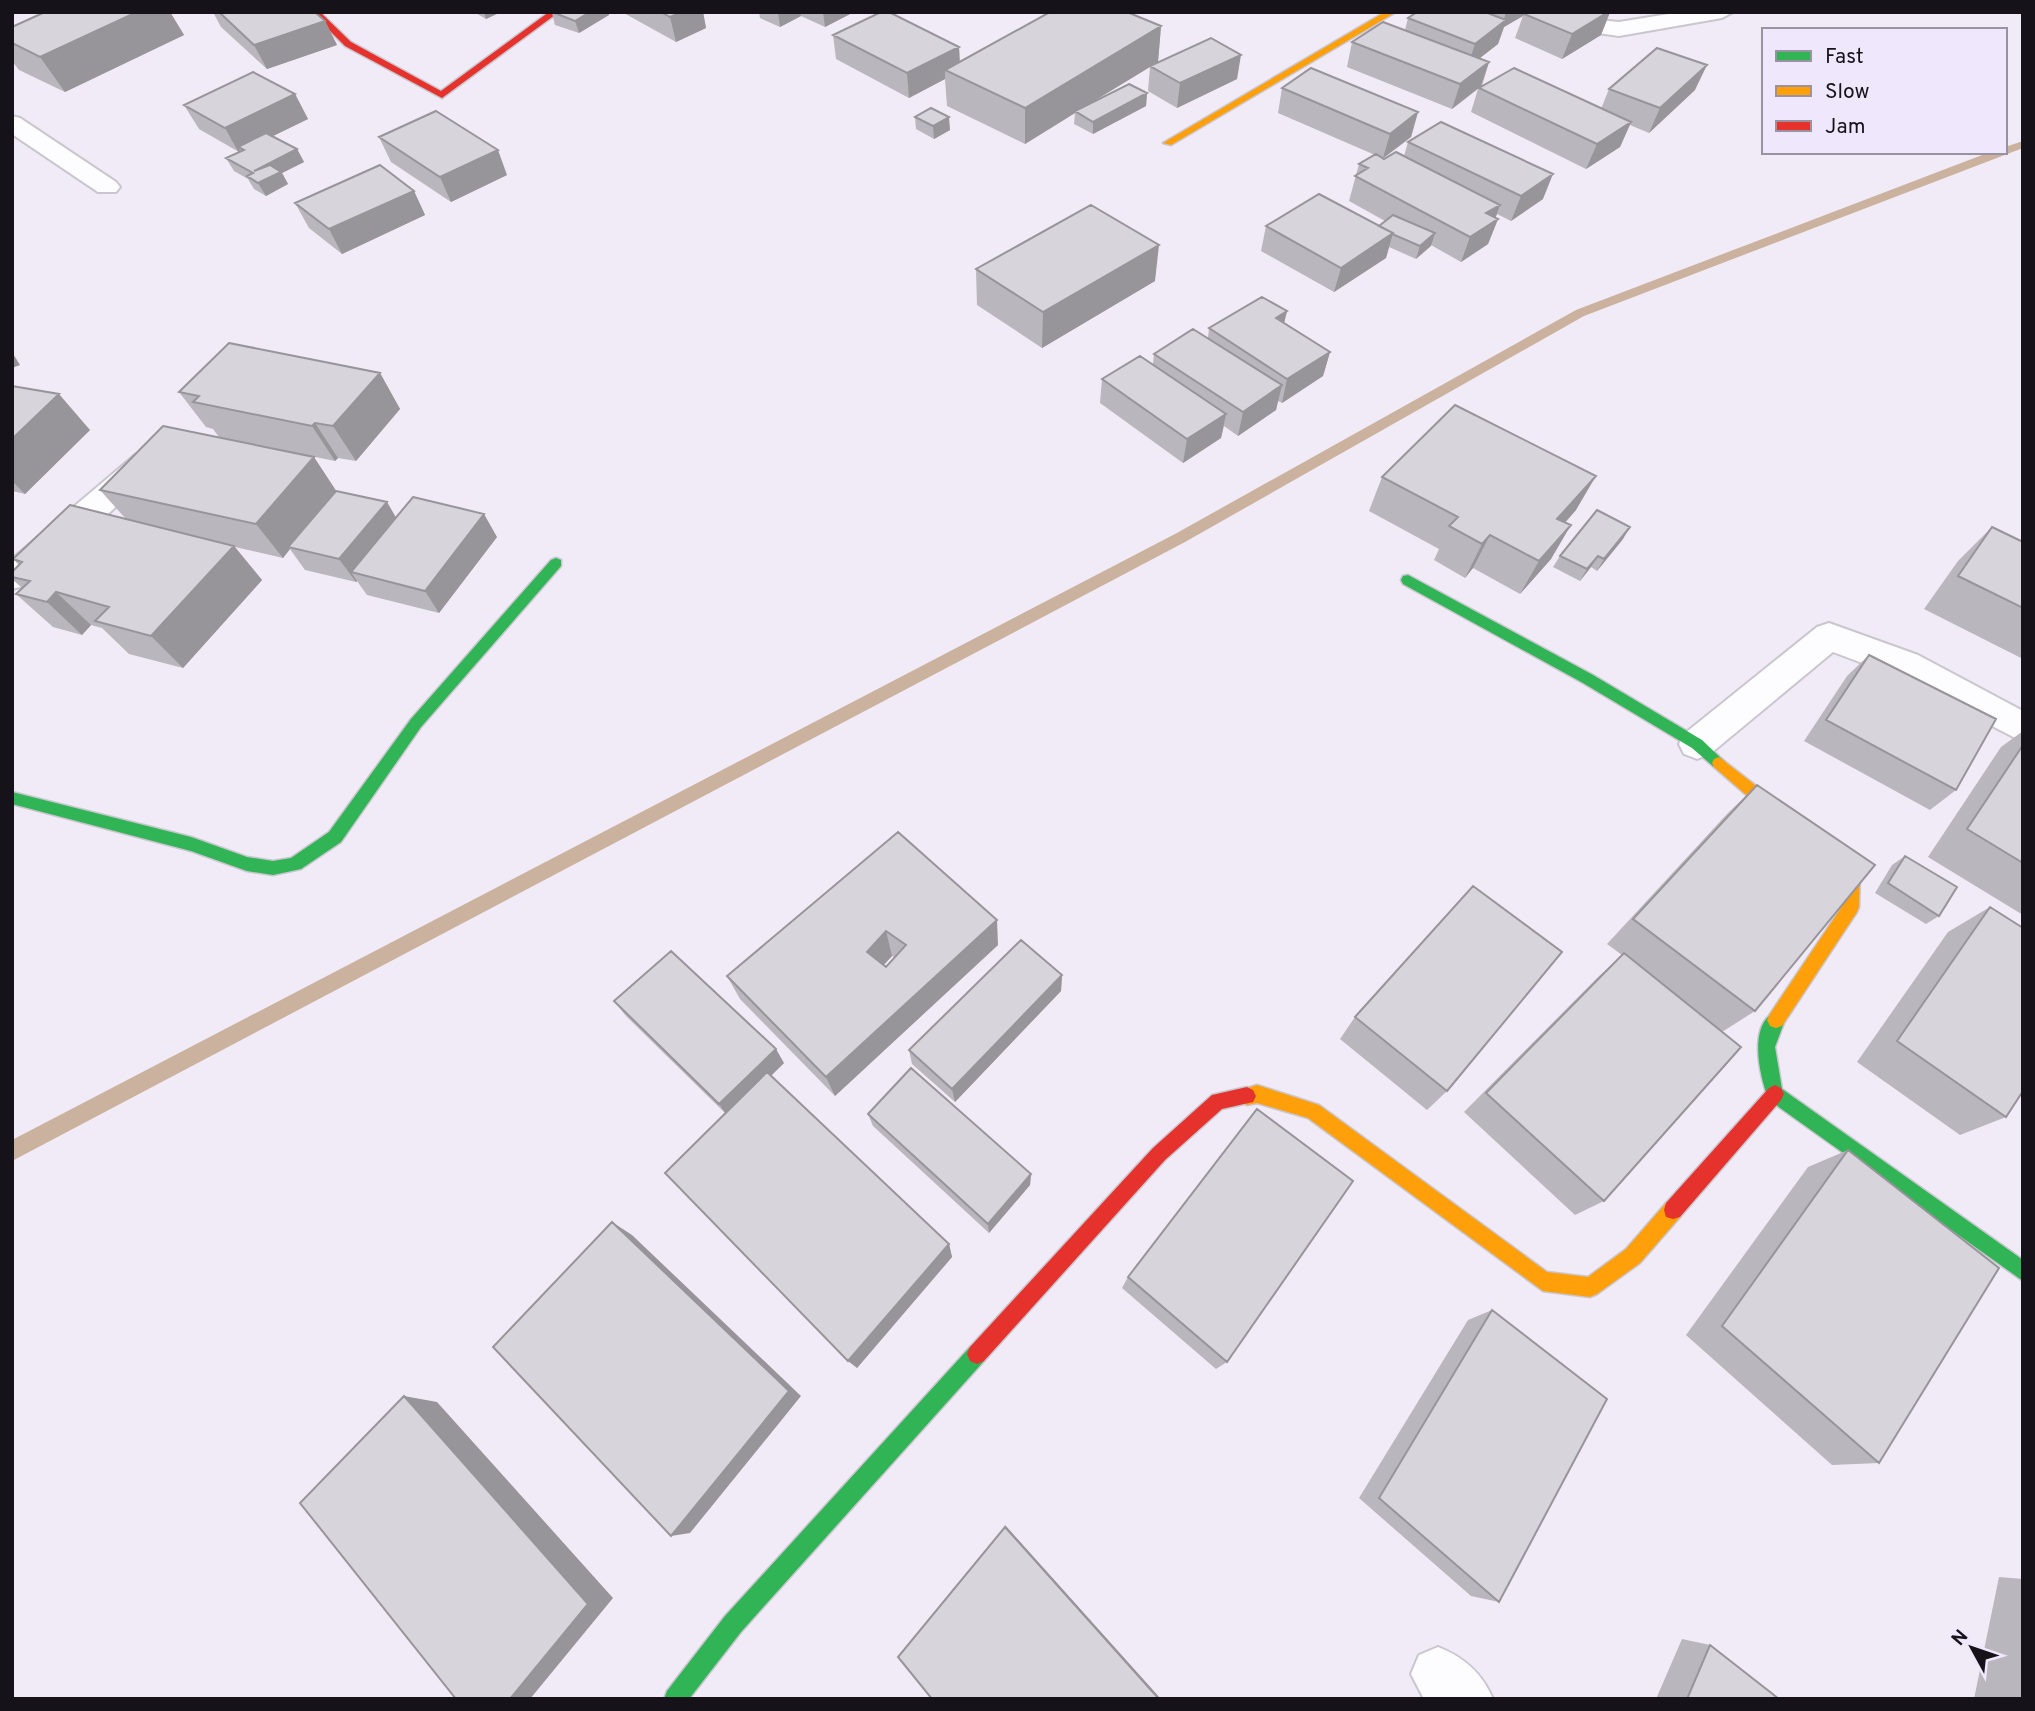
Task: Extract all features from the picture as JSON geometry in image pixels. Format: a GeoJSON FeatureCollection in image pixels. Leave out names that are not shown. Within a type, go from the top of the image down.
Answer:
{"type":"FeatureCollection","features":[{"type":"Feature","properties":{"kind":"street"},"geometry":{"type":"LineString","coordinates":[[315,12],[348,44],[442,95],[555,12]]}},
{"type":"Feature","properties":{"kind":"street"},"geometry":{"type":"LineString","coordinates":[[1168,143],[1392,12]]}},
{"type":"Feature","properties":{"kind":"street"},"geometry":{"type":"LineString","coordinates":[[1554,12],[1584,25],[1608,29],[1722,12]]}},
{"type":"Feature","properties":{"kind":"street"},"geometry":{"type":"LineString","coordinates":[[12,123],[107,187]]}},
{"type":"Feature","properties":{"kind":"street"},"geometry":{"type":"LineString","coordinates":[[12,577],[73,528],[151,457]]}},
{"type":"Feature","properties":{"kind":"street"},"geometry":{"type":"LineString","coordinates":[[12,798],[191,844],[247,863],[273,868],[295,864],[335,837],[416,723],[556,563]]}},
{"type":"Feature","properties":{"kind":"street"},"geometry":{"type":"LineString","coordinates":[[1408,580],[1588,679],[1697,744],[1786,820],[1852,870],[1851,907],[1767,1034],[1764,1056],[1775,1094],[2023,1272]]}},
{"type":"Feature","properties":{"kind":"street"},"geometry":{"type":"LineString","coordinates":[[1697,744],[1829,636],[1906,665],[2023,728]]}},
{"type":"Feature","properties":{"kind":"street"},"geometry":{"type":"LineString","coordinates":[[675,1699],[733,1625],[1159,1154],[1218,1101],[1257,1094],[1313,1111],[1543,1281],[1590,1287],[1633,1256],[1775,1094]]}},
{"type":"Feature","properties":{"kind":"building"},"geometry":{"type":"Polygon","coordinates":[[[45,12],[137,12],[40,57],[12,43],[12,27],[45,12]]]}},
{"type":"Feature","properties":{"kind":"building"},"geometry":{"type":"Polygon","coordinates":[[[219,12],[315,12],[325,21],[254,45],[219,12]]]}},
{"type":"Feature","properties":{"kind":"building"},"geometry":{"type":"Polygon","coordinates":[[[552,12],[590,12],[575,21],[552,12]]]}},
{"type":"Feature","properties":{"kind":"building"},"geometry":{"type":"Polygon","coordinates":[[[661,12],[682,12],[670,17],[661,12]]]}},
{"type":"Feature","properties":{"kind":"building"},"geometry":{"type":"Polygon","coordinates":[[[881,12],[889,12],[959,47],[907,73],[833,35],[881,12]]]}},
{"type":"Feature","properties":{"kind":"building"},"geometry":{"type":"Polygon","coordinates":[[[1050,12],[1127,12],[1161,26],[1025,108],[945,70],[1050,12]]]}},
{"type":"Feature","properties":{"kind":"building"},"geometry":{"type":"Polygon","coordinates":[[[1417,12],[1485,12],[1506,20],[1475,44],[1408,18],[1417,12]]]}},
{"type":"Feature","properties":{"kind":"building"},"geometry":{"type":"Polygon","coordinates":[[[1608,12],[1572,34],[1524,14],[1608,12]]]}},
{"type":"Feature","properties":{"kind":"building"},"geometry":{"type":"Polygon","coordinates":[[[1383,22],[1489,62],[1460,84],[1352,42],[1383,22]]]}},
{"type":"Feature","properties":{"kind":"building"},"geometry":{"type":"Polygon","coordinates":[[[1211,38],[1241,55],[1180,83],[1150,66],[1211,38]]]}},
{"type":"Feature","properties":{"kind":"building"},"geometry":{"type":"Polygon","coordinates":[[[1657,48],[1707,65],[1660,108],[1609,89],[1657,48]]]}},
{"type":"Feature","properties":{"kind":"building"},"geometry":{"type":"Polygon","coordinates":[[[1311,68],[1418,112],[1390,134],[1282,88],[1311,68]]]}},
{"type":"Feature","properties":{"kind":"building"},"geometry":{"type":"Polygon","coordinates":[[[1514,68],[1631,122],[1597,144],[1479,88],[1514,68]]]}},
{"type":"Feature","properties":{"kind":"building"},"geometry":{"type":"Polygon","coordinates":[[[253,72],[295,94],[225,128],[184,105],[253,72]]]}},
{"type":"Feature","properties":{"kind":"building"},"geometry":{"type":"Polygon","coordinates":[[[1129,84],[1147,93],[1093,122],[1075,111],[1129,84]]]}},
{"type":"Feature","properties":{"kind":"building"},"geometry":{"type":"Polygon","coordinates":[[[931,108],[949,117],[933,126],[915,117],[931,108]]]}},
{"type":"Feature","properties":{"kind":"building"},"geometry":{"type":"Polygon","coordinates":[[[436,111],[498,150],[440,177],[379,137],[436,111]]]}},
{"type":"Feature","properties":{"kind":"building"},"geometry":{"type":"Polygon","coordinates":[[[1441,122],[1553,174],[1521,196],[1408,142],[1441,122]]]}},
{"type":"Feature","properties":{"kind":"building"},"geometry":{"type":"Polygon","coordinates":[[[266,133],[297,149],[254,171],[270,165],[281,172],[258,183],[247,176],[253,173],[226,158],[244,150],[238,147],[266,133]]]}},
{"type":"Feature","properties":{"kind":"building"},"geometry":{"type":"Polygon","coordinates":[[[1396,152],[1500,205],[1486,213],[1498,219],[1470,237],[1355,176],[1368,168],[1359,164],[1376,154],[1384,159],[1396,152]]]}},
{"type":"Feature","properties":{"kind":"building"},"geometry":{"type":"Polygon","coordinates":[[[380,165],[414,191],[329,229],[295,203],[380,165]]]}},
{"type":"Feature","properties":{"kind":"building"},"geometry":{"type":"Polygon","coordinates":[[[1319,194],[1393,233],[1341,268],[1266,226],[1319,194]]]}},
{"type":"Feature","properties":{"kind":"building"},"geometry":{"type":"Polygon","coordinates":[[[1091,205],[1159,245],[1043,312],[976,269],[1091,205]]]}},
{"type":"Feature","properties":{"kind":"building"},"geometry":{"type":"Polygon","coordinates":[[[1393,215],[1435,233],[1420,246],[1392,234],[1379,226],[1393,215]]]}},
{"type":"Feature","properties":{"kind":"building"},"geometry":{"type":"Polygon","coordinates":[[[1262,297],[1287,311],[1276,318],[1330,352],[1287,379],[1209,328],[1262,297]]]}},
{"type":"Feature","properties":{"kind":"building"},"geometry":{"type":"Polygon","coordinates":[[[1193,329],[1282,385],[1243,412],[1154,354],[1193,329]]]}},
{"type":"Feature","properties":{"kind":"building"},"geometry":{"type":"Polygon","coordinates":[[[229,343],[380,373],[333,426],[315,423],[312,426],[193,402],[199,396],[179,392],[229,343]]]}},
{"type":"Feature","properties":{"kind":"building"},"geometry":{"type":"Polygon","coordinates":[[[1140,356],[1226,414],[1187,439],[1102,379],[1140,356]]]}},
{"type":"Feature","properties":{"kind":"building"},"geometry":{"type":"Polygon","coordinates":[[[12,386],[59,394],[12,439],[12,386]]]}},
{"type":"Feature","properties":{"kind":"building"},"geometry":{"type":"Polygon","coordinates":[[[1455,405],[1596,476],[1557,519],[1571,525],[1539,561],[1490,535],[1482,544],[1449,526],[1458,517],[1382,477],[1455,405]]]}},
{"type":"Feature","properties":{"kind":"building"},"geometry":{"type":"Polygon","coordinates":[[[163,426],[314,457],[256,524],[100,490],[163,426]]]}},
{"type":"Feature","properties":{"kind":"building"},"geometry":{"type":"Polygon","coordinates":[[[336,491],[387,502],[339,559],[288,547],[336,491]]]}},
{"type":"Feature","properties":{"kind":"building"},"geometry":{"type":"Polygon","coordinates":[[[413,497],[484,514],[425,591],[351,572],[413,497]]]}},
{"type":"Feature","properties":{"kind":"building"},"geometry":{"type":"Polygon","coordinates":[[[70,505],[234,546],[151,636],[95,621],[109,607],[56,592],[47,602],[16,594],[30,581],[12,577],[12,572],[22,562],[13,559],[70,505]]]}},
{"type":"Feature","properties":{"kind":"building"},"geometry":{"type":"Polygon","coordinates":[[[1597,510],[1630,527],[1604,559],[1598,556],[1587,569],[1560,556],[1597,510]]]}},
{"type":"Feature","properties":{"kind":"building"},"geometry":{"type":"Polygon","coordinates":[[[1992,527],[2023,542],[2023,608],[1958,576],[1992,527]]]}},
{"type":"Feature","properties":{"kind":"building"},"geometry":{"type":"Polygon","coordinates":[[[1869,655],[1996,719],[1956,790],[1826,720],[1869,655]]]}},
{"type":"Feature","properties":{"kind":"building"},"geometry":{"type":"Polygon","coordinates":[[[2023,745],[2023,863],[1967,829],[2023,745]]]}},
{"type":"Feature","properties":{"kind":"building"},"geometry":{"type":"Polygon","coordinates":[[[1757,785],[1875,865],[1755,1011],[1633,919],[1757,785]]]}},
{"type":"Feature","properties":{"kind":"building"},"geometry":{"type":"Polygon","coordinates":[[[898,832],[997,920],[826,1077],[727,976],[898,832]],[[886,931],[867,952],[886,967],[906,945],[886,931]]]}},
{"type":"Feature","properties":{"kind":"building"},"geometry":{"type":"Polygon","coordinates":[[[1905,856],[1957,887],[1939,916],[1888,883],[1905,856]]]}},
{"type":"Feature","properties":{"kind":"building"},"geometry":{"type":"Polygon","coordinates":[[[1473,886],[1562,952],[1447,1091],[1355,1017],[1473,886]]]}},
{"type":"Feature","properties":{"kind":"building"},"geometry":{"type":"Polygon","coordinates":[[[1990,907],[2023,928],[2023,1091],[2006,1117],[1897,1041],[1990,907]]]}},
{"type":"Feature","properties":{"kind":"building"},"geometry":{"type":"Polygon","coordinates":[[[1021,940],[1062,975],[952,1089],[909,1050],[1021,940]]]}},
{"type":"Feature","properties":{"kind":"building"},"geometry":{"type":"Polygon","coordinates":[[[671,951],[776,1049],[719,1104],[614,1001],[671,951]]]}},
{"type":"Feature","properties":{"kind":"building"},"geometry":{"type":"Polygon","coordinates":[[[1624,953],[1741,1047],[1604,1201],[1486,1093],[1624,953]]]}},
{"type":"Feature","properties":{"kind":"building"},"geometry":{"type":"Polygon","coordinates":[[[911,1068],[1031,1174],[988,1224],[868,1114],[911,1068]]]}},
{"type":"Feature","properties":{"kind":"building"},"geometry":{"type":"Polygon","coordinates":[[[767,1072],[949,1244],[848,1361],[665,1173],[767,1072]]]}},
{"type":"Feature","properties":{"kind":"building"},"geometry":{"type":"Polygon","coordinates":[[[1257,1109],[1353,1181],[1227,1362],[1128,1277],[1257,1109]]]}},
{"type":"Feature","properties":{"kind":"building"},"geometry":{"type":"Polygon","coordinates":[[[1848,1150],[1999,1268],[1879,1463],[1722,1326],[1848,1150]]]}},
{"type":"Feature","properties":{"kind":"building"},"geometry":{"type":"Polygon","coordinates":[[[612,1222],[789,1391],[671,1536],[493,1347],[612,1222]]]}},
{"type":"Feature","properties":{"kind":"building"},"geometry":{"type":"Polygon","coordinates":[[[1492,1310],[1607,1399],[1499,1602],[1379,1498],[1492,1310]]]}},
{"type":"Feature","properties":{"kind":"building"},"geometry":{"type":"Polygon","coordinates":[[[404,1396],[588,1604],[510,1699],[456,1699],[300,1503],[404,1396]]]}},
{"type":"Feature","properties":{"kind":"building"},"geometry":{"type":"Polygon","coordinates":[[[1005,1527],[1159,1699],[932,1699],[898,1657],[1005,1527]]]}},
{"type":"Feature","properties":{"kind":"building"},"geometry":{"type":"Polygon","coordinates":[[[1710,1645],[1779,1699],[1687,1699],[1710,1645]]]}},
{"type":"Feature","properties":{"kind":"waterway"},"geometry":{"type":"LineString","coordinates":[[2007,150],[2023,144]]}},
{"type":"Feature","properties":{"kind":"waterway"},"geometry":{"type":"LineString","coordinates":[[12,1151],[1180,538],[1580,313],[1996,154]]}},
{"type":"Feature","properties":{"kind":"traffic: fast"},"geometry":{"type":"LineString","coordinates":[[12,798],[191,844],[247,864],[273,868],[295,864],[335,837],[416,723],[556,563]]}},
{"type":"Feature","properties":{"kind":"traffic: fast"},"geometry":{"type":"LineString","coordinates":[[1408,580],[1588,679],[1697,744],[1719,763]]}},
{"type":"Feature","properties":{"kind":"traffic: fast"},"geometry":{"type":"LineString","coordinates":[[1776,1020],[1766,1047],[1767,1065],[1775,1094],[2023,1272]]}},
{"type":"Feature","properties":{"kind":"traffic: fast"},"geometry":{"type":"LineString","coordinates":[[675,1699],[733,1624],[977,1354]]}},
{"type":"Feature","properties":{"kind":"traffic: slow"},"geometry":{"type":"LineString","coordinates":[[1168,143],[1392,12]]}},
{"type":"Feature","properties":{"kind":"traffic: slow"},"geometry":{"type":"LineString","coordinates":[[1719,763],[1786,820],[1852,870],[1851,907],[1776,1020]]}},
{"type":"Feature","properties":{"kind":"traffic: slow"},"geometry":{"type":"LineString","coordinates":[[1247,1096],[1257,1094],[1313,1111],[1543,1281],[1590,1287],[1633,1256],[1673,1210]]}},
{"type":"Feature","properties":{"kind":"traffic: jam"},"geometry":{"type":"LineString","coordinates":[[315,12],[348,44],[442,95],[555,12]]}},
{"type":"Feature","properties":{"kind":"traffic: jam"},"geometry":{"type":"LineString","coordinates":[[1673,1210],[1775,1094]]}},
{"type":"Feature","properties":{"kind":"traffic: jam"},"geometry":{"type":"LineString","coordinates":[[977,1354],[1159,1154],[1218,1101],[1247,1096]]}}]}
